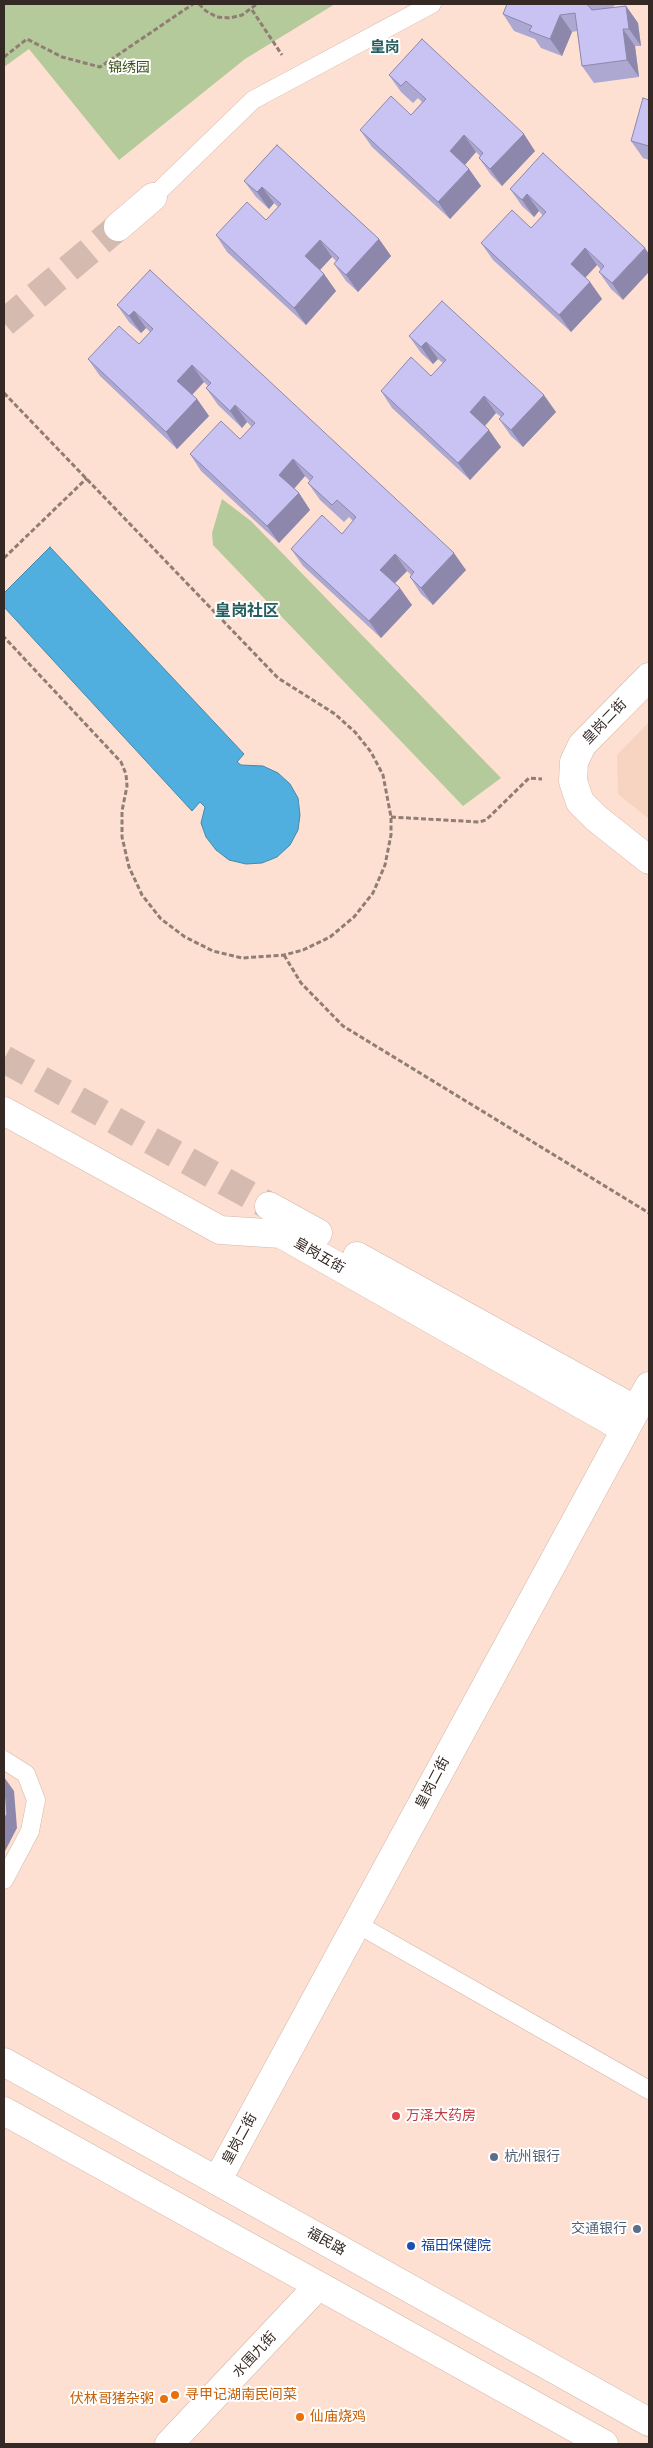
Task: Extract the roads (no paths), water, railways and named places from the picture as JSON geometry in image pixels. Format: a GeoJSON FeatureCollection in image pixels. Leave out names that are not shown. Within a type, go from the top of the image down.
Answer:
{"type":"FeatureCollection","features":[{"type":"Feature","properties":{"kind":"street"},"geometry":{"type":"LineString","coordinates":[[118,227],[153,197]]}},
{"type":"Feature","properties":{"kind":"street","name":"皇岗二街"},"geometry":{"type":"LineString","coordinates":[[649,677],[582,745],[574,762],[573,781],[580,802],[596,818],[649,860]]}},
{"type":"Feature","properties":{"kind":"street","name":"皇岗五街"},"geometry":{"type":"LineString","coordinates":[[4,1111],[220,1230],[281,1234],[631,1420]]}},
{"type":"Feature","properties":{"kind":"street","name":"皇岗五街"},"geometry":{"type":"LineString","coordinates":[[269,1206],[631,1420]]}},
{"type":"Feature","properties":{"kind":"street","name":"皇岗二街"},"geometry":{"type":"LineString","coordinates":[[217,2182],[649,1386]]}},
{"type":"Feature","properties":{"kind":"street","name":"福民路"},"geometry":{"type":"LineString","coordinates":[[4,2062],[649,2422]]}},
{"type":"Feature","properties":{"kind":"street"},"geometry":{"type":"LineString","coordinates":[[4,2111],[604,2444]]}},
{"type":"Feature","properties":{"kind":"street","name":"水围九街"},"geometry":{"type":"LineString","coordinates":[[169,2444],[318,2286]]}},
{"type":"Feature","properties":{"kind":"lane"},"geometry":{"type":"LineString","coordinates":[[153,197],[253,100],[432,4]]}},
{"type":"Feature","properties":{"kind":"lane"},"geometry":{"type":"LineString","coordinates":[[4,1760],[26,1774],[36,1800],[30,1832],[4,1880]]}},
{"type":"Feature","properties":{"kind":"lane"},"geometry":{"type":"LineString","coordinates":[[357,1924],[649,2090]]}},
{"type":"Feature","properties":{"kind":"water"},"geometry":{"type":"Polygon","coordinates":[[[50,547],[244,754],[237,762],[241,765],[263,766],[278,773],[290,784],[298,798],[300,815],[298,830],[290,845],[277,857],[262,863],[246,864],[229,860],[216,850],[206,837],[201,823],[205,807],[200,802],[192,811],[4,607],[4,593],[50,547]]]}},
{"type":"Feature","properties":{"kind":"tunnel"},"geometry":{"type":"LineString","coordinates":[[4,323],[118,227]]}},
{"type":"Feature","properties":{"kind":"tunnel"},"geometry":{"type":"LineString","coordinates":[[4,1059],[269,1206]]}},
{"type":"Feature","properties":{"kind":"place","name":"万泽大药房"},"geometry":{"type":"Point","coordinates":[396,2116]}},
{"type":"Feature","properties":{"kind":"place","name":"杭州银行"},"geometry":{"type":"Point","coordinates":[494,2157]}},
{"type":"Feature","properties":{"kind":"place","name":"交通银行"},"geometry":{"type":"Point","coordinates":[637,2229]}},
{"type":"Feature","properties":{"kind":"place","name":"福田保健院"},"geometry":{"type":"Point","coordinates":[411,2246]}},
{"type":"Feature","properties":{"kind":"place","name":"寻甲记湖南民间菜"},"geometry":{"type":"Point","coordinates":[175,2395]}},
{"type":"Feature","properties":{"kind":"place","name":"伏林哥猪杂粥"},"geometry":{"type":"Point","coordinates":[164,2399]}},
{"type":"Feature","properties":{"kind":"place","name":"仙庙烧鸡"},"geometry":{"type":"Point","coordinates":[300,2417]}},
{"type":"Feature","properties":{"kind":"district","name":"皇岗"},"geometry":{"type":"Point","coordinates":[385,48]}},
{"type":"Feature","properties":{"kind":"district","name":"皇岗社区"},"geometry":{"type":"Point","coordinates":[247,612]}},
{"type":"Feature","properties":{"kind":"park label","name":"锦绣园"},"geometry":{"type":"Point","coordinates":[129,68]}}]}
